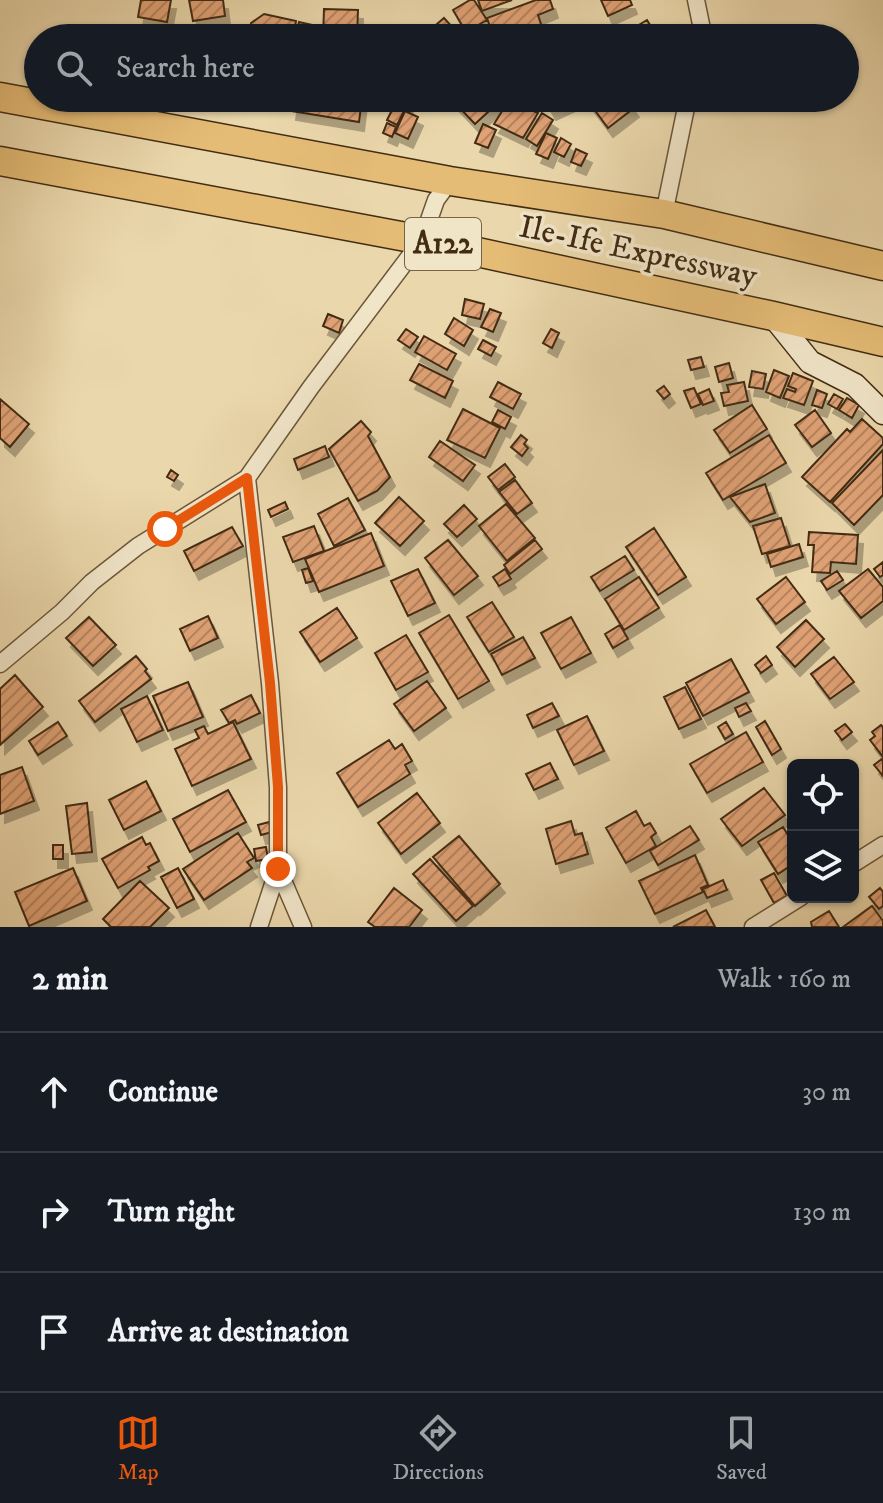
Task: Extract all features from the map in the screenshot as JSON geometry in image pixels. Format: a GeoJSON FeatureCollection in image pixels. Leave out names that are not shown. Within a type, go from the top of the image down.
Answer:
{"type":"FeatureCollection","features":[{"type":"Feature","properties":{"kind":"highway","name":"Ile-Ife Expressway"},"geometry":{"type":"LineString","coordinates":[[0,97],[24,101]]}},
{"type":"Feature","properties":{"kind":"highway","name":"Ile-Ife Expressway"},"geometry":{"type":"LineString","coordinates":[[80,112],[450,181],[664,214],[883,266]]}},
{"type":"Feature","properties":{"kind":"highway","name":"Ile-Ife Expressway"},"geometry":{"type":"LineString","coordinates":[[0,161],[422,240],[883,342]]}},
{"type":"Feature","properties":{"kind":"street"},"geometry":{"type":"LineString","coordinates":[[696,0],[701,24]]}},
{"type":"Feature","properties":{"kind":"street"},"geometry":{"type":"LineString","coordinates":[[664,214],[685,112]]}},
{"type":"Feature","properties":{"kind":"street"},"geometry":{"type":"LineString","coordinates":[[0,664],[62,612],[92,582],[138,546],[247,478],[422,240],[436,200],[450,181]]}},
{"type":"Feature","properties":{"kind":"street"},"geometry":{"type":"LineString","coordinates":[[773,316],[810,362],[855,385],[883,413]]}},
{"type":"Feature","properties":{"kind":"street"},"geometry":{"type":"LineString","coordinates":[[247,478],[270,683],[278,787],[278,869],[259,927]]}},
{"type":"Feature","properties":{"kind":"street"},"geometry":{"type":"LineString","coordinates":[[859,860],[883,845]]}},
{"type":"Feature","properties":{"kind":"street"},"geometry":{"type":"LineString","coordinates":[[278,869],[303,927]]}},
{"type":"Feature","properties":{"kind":"street"},"geometry":{"type":"LineString","coordinates":[[753,927],[791,903]]}},
{"type":"Feature","properties":{"kind":"building"},"geometry":{"type":"Polygon","coordinates":[[[141,0],[171,0],[167,22],[138,17],[141,0]]]}},
{"type":"Feature","properties":{"kind":"building"},"geometry":{"type":"Polygon","coordinates":[[[189,0],[223,0],[225,16],[193,21],[189,0]]]}},
{"type":"Feature","properties":{"kind":"building"},"geometry":{"type":"Polygon","coordinates":[[[474,0],[487,20],[480,24],[461,24],[453,10],[474,0]]]}},
{"type":"Feature","properties":{"kind":"building"},"geometry":{"type":"Polygon","coordinates":[[[478,0],[512,0],[482,11],[478,0]]]}},
{"type":"Feature","properties":{"kind":"building"},"geometry":{"type":"Polygon","coordinates":[[[536,0],[550,0],[553,9],[538,15],[541,24],[489,24],[487,18],[536,0]]]}},
{"type":"Feature","properties":{"kind":"building"},"geometry":{"type":"Polygon","coordinates":[[[601,0],[630,0],[632,5],[608,16],[601,0]]]}},
{"type":"Feature","properties":{"kind":"building"},"geometry":{"type":"Polygon","coordinates":[[[324,9],[358,10],[358,24],[323,24],[324,9]]]}},
{"type":"Feature","properties":{"kind":"building"},"geometry":{"type":"Polygon","coordinates":[[[264,14],[296,21],[295,24],[251,23],[264,14]]]}},
{"type":"Feature","properties":{"kind":"building"},"geometry":{"type":"Polygon","coordinates":[[[297,112],[360,112],[359,122],[297,112]]]}},
{"type":"Feature","properties":{"kind":"building"},"geometry":{"type":"Polygon","coordinates":[[[391,112],[404,112],[397,125],[387,120],[391,112]]]}},
{"type":"Feature","properties":{"kind":"building"},"geometry":{"type":"Polygon","coordinates":[[[405,112],[418,117],[408,139],[395,133],[405,112]]]}},
{"type":"Feature","properties":{"kind":"building"},"geometry":{"type":"Polygon","coordinates":[[[464,112],[488,112],[475,124],[464,112]]]}},
{"type":"Feature","properties":{"kind":"building"},"geometry":{"type":"Polygon","coordinates":[[[502,112],[538,113],[523,138],[494,124],[502,112]]]}},
{"type":"Feature","properties":{"kind":"building"},"geometry":{"type":"Polygon","coordinates":[[[596,112],[629,112],[608,128],[596,112]]]}},
{"type":"Feature","properties":{"kind":"building"},"geometry":{"type":"Polygon","coordinates":[[[542,113],[553,120],[537,146],[526,139],[542,113]]]}},
{"type":"Feature","properties":{"kind":"building"},"geometry":{"type":"Polygon","coordinates":[[[387,123],[396,127],[392,137],[383,133],[387,123]]]}},
{"type":"Feature","properties":{"kind":"building"},"geometry":{"type":"Polygon","coordinates":[[[483,124],[496,130],[488,148],[475,143],[483,124]]]}},
{"type":"Feature","properties":{"kind":"building"},"geometry":{"type":"Polygon","coordinates":[[[546,133],[557,138],[548,159],[536,154],[546,133]]]}},
{"type":"Feature","properties":{"kind":"building"},"geometry":{"type":"Polygon","coordinates":[[[561,138],[571,144],[564,157],[554,152],[561,138]]]}},
{"type":"Feature","properties":{"kind":"building"},"geometry":{"type":"Polygon","coordinates":[[[576,149],[587,154],[581,166],[571,162],[576,149]]]}},
{"type":"Feature","properties":{"kind":"building"},"geometry":{"type":"Polygon","coordinates":[[[465,299],[484,304],[480,319],[462,315],[465,299]]]}},
{"type":"Feature","properties":{"kind":"building"},"geometry":{"type":"Polygon","coordinates":[[[490,309],[501,313],[493,332],[481,327],[490,309]]]}},
{"type":"Feature","properties":{"kind":"building"},"geometry":{"type":"Polygon","coordinates":[[[328,314],[343,320],[339,333],[323,326],[328,314]]]}},
{"type":"Feature","properties":{"kind":"building"},"geometry":{"type":"Polygon","coordinates":[[[454,318],[473,330],[464,346],[445,334],[454,318]]]}},
{"type":"Feature","properties":{"kind":"building"},"geometry":{"type":"Polygon","coordinates":[[[406,329],[418,337],[410,348],[398,340],[406,329]]]}},
{"type":"Feature","properties":{"kind":"building"},"geometry":{"type":"Polygon","coordinates":[[[551,329],[559,333],[552,348],[543,343],[551,329]]]}},
{"type":"Feature","properties":{"kind":"building"},"geometry":{"type":"Polygon","coordinates":[[[424,336],[456,354],[447,370],[415,352],[424,336]]]}},
{"type":"Feature","properties":{"kind":"building"},"geometry":{"type":"Polygon","coordinates":[[[483,340],[496,347],[491,356],[478,349],[483,340]]]}},
{"type":"Feature","properties":{"kind":"building"},"geometry":{"type":"Polygon","coordinates":[[[701,357],[704,367],[691,370],[688,360],[701,357]]]}},
{"type":"Feature","properties":{"kind":"building"},"geometry":{"type":"Polygon","coordinates":[[[729,363],[733,378],[719,382],[715,367],[729,363]]]}},
{"type":"Feature","properties":{"kind":"building"},"geometry":{"type":"Polygon","coordinates":[[[419,364],[453,381],[445,398],[410,380],[419,364]]]}},
{"type":"Feature","properties":{"kind":"building"},"geometry":{"type":"Polygon","coordinates":[[[774,370],[789,376],[780,398],[766,392],[774,370]]]}},
{"type":"Feature","properties":{"kind":"building"},"geometry":{"type":"Polygon","coordinates":[[[752,371],[766,374],[763,389],[749,387],[752,371]]]}},
{"type":"Feature","properties":{"kind":"building"},"geometry":{"type":"Polygon","coordinates":[[[793,373],[813,381],[804,405],[783,398],[787,389],[795,392],[796,389],[788,386],[793,373]]]}},
{"type":"Feature","properties":{"kind":"building"},"geometry":{"type":"Polygon","coordinates":[[[498,382],[521,394],[513,409],[490,397],[498,382]]]}},
{"type":"Feature","properties":{"kind":"building"},"geometry":{"type":"Polygon","coordinates":[[[744,382],[748,401],[724,406],[721,393],[729,392],[727,385],[744,382]]]}},
{"type":"Feature","properties":{"kind":"building"},"geometry":{"type":"Polygon","coordinates":[[[664,386],[670,394],[664,399],[657,391],[664,386]]]}},
{"type":"Feature","properties":{"kind":"building"},"geometry":{"type":"Polygon","coordinates":[[[694,388],[701,404],[691,408],[684,391],[694,388]]]}},
{"type":"Feature","properties":{"kind":"building"},"geometry":{"type":"Polygon","coordinates":[[[709,389],[714,401],[703,405],[698,394],[709,389]]]}},
{"type":"Feature","properties":{"kind":"building"},"geometry":{"type":"Polygon","coordinates":[[[817,390],[827,394],[822,408],[812,405],[817,390]]]}},
{"type":"Feature","properties":{"kind":"building"},"geometry":{"type":"Polygon","coordinates":[[[834,394],[843,399],[837,409],[828,404],[834,394]]]}},
{"type":"Feature","properties":{"kind":"building"},"geometry":{"type":"Polygon","coordinates":[[[847,398],[859,405],[852,418],[839,410],[847,398]]]}},
{"type":"Feature","properties":{"kind":"building"},"geometry":{"type":"Polygon","coordinates":[[[0,399],[29,424],[10,447],[0,438],[0,399]]]}},
{"type":"Feature","properties":{"kind":"building"},"geometry":{"type":"Polygon","coordinates":[[[752,405],[767,429],[730,453],[714,430],[752,405]]]}},
{"type":"Feature","properties":{"kind":"building"},"geometry":{"type":"Polygon","coordinates":[[[463,409],[500,428],[485,458],[447,440],[463,409]]]}},
{"type":"Feature","properties":{"kind":"building"},"geometry":{"type":"Polygon","coordinates":[[[498,410],[511,417],[505,429],[492,422],[498,410]]]}},
{"type":"Feature","properties":{"kind":"building"},"geometry":{"type":"Polygon","coordinates":[[[815,410],[831,433],[812,447],[795,425],[815,410]]]}},
{"type":"Feature","properties":{"kind":"building"},"geometry":{"type":"Polygon","coordinates":[[[862,419],[883,438],[883,444],[830,502],[802,477],[847,429],[850,432],[862,419]]]}},
{"type":"Feature","properties":{"kind":"building"},"geometry":{"type":"Polygon","coordinates":[[[361,421],[371,432],[368,436],[390,477],[377,491],[358,501],[329,449],[361,421]]]}},
{"type":"Feature","properties":{"kind":"building"},"geometry":{"type":"Polygon","coordinates":[[[521,435],[527,440],[524,444],[528,448],[522,456],[511,447],[521,435]]]}},
{"type":"Feature","properties":{"kind":"building"},"geometry":{"type":"Polygon","coordinates":[[[769,435],[786,463],[723,500],[706,473],[769,435]]]}},
{"type":"Feature","properties":{"kind":"building"},"geometry":{"type":"Polygon","coordinates":[[[440,441],[475,465],[463,481],[429,457],[440,441]]]}},
{"type":"Feature","properties":{"kind":"building"},"geometry":{"type":"Polygon","coordinates":[[[325,446],[329,457],[298,470],[294,459],[325,446]]]}},
{"type":"Feature","properties":{"kind":"building"},"geometry":{"type":"Polygon","coordinates":[[[883,450],[883,495],[854,525],[832,503],[883,450]]]}},
{"type":"Feature","properties":{"kind":"building"},"geometry":{"type":"Polygon","coordinates":[[[505,464],[515,477],[498,490],[488,477],[505,464]]]}},
{"type":"Feature","properties":{"kind":"building"},"geometry":{"type":"Polygon","coordinates":[[[171,470],[178,475],[174,481],[167,477],[171,470]]]}},
{"type":"Feature","properties":{"kind":"building"},"geometry":{"type":"Polygon","coordinates":[[[515,480],[532,503],[517,514],[499,492],[515,480]]]}},
{"type":"Feature","properties":{"kind":"building"},"geometry":{"type":"Polygon","coordinates":[[[765,484],[775,513],[750,522],[730,497],[765,484]]]}},
{"type":"Feature","properties":{"kind":"building"},"geometry":{"type":"Polygon","coordinates":[[[399,497],[424,521],[400,546],[375,523],[399,497]]]}},
{"type":"Feature","properties":{"kind":"building"},"geometry":{"type":"Polygon","coordinates":[[[348,498],[365,530],[334,546],[318,514],[348,498]]]}},
{"type":"Feature","properties":{"kind":"building"},"geometry":{"type":"Polygon","coordinates":[[[285,502],[288,509],[271,517],[268,510],[285,502]]]}},
{"type":"Feature","properties":{"kind":"building"},"geometry":{"type":"Polygon","coordinates":[[[506,504],[535,538],[507,561],[479,526],[506,504]]]}},
{"type":"Feature","properties":{"kind":"building"},"geometry":{"type":"Polygon","coordinates":[[[464,505],[477,519],[457,537],[444,524],[464,505]]]}},
{"type":"Feature","properties":{"kind":"building"},"geometry":{"type":"Polygon","coordinates":[[[781,518],[790,546],[762,554],[753,526],[781,518]]]}},
{"type":"Feature","properties":{"kind":"building"},"geometry":{"type":"Polygon","coordinates":[[[314,526],[324,551],[293,562],[283,537],[314,526]]]}},
{"type":"Feature","properties":{"kind":"building"},"geometry":{"type":"Polygon","coordinates":[[[232,527],[243,546],[194,571],[184,551],[232,527]]]}},
{"type":"Feature","properties":{"kind":"building"},"geometry":{"type":"Polygon","coordinates":[[[654,528],[686,577],[658,595],[626,547],[654,528]]]}},
{"type":"Feature","properties":{"kind":"building"},"geometry":{"type":"Polygon","coordinates":[[[809,532],[858,535],[856,564],[831,562],[830,573],[812,572],[814,545],[808,545],[809,532]]]}},
{"type":"Feature","properties":{"kind":"building"},"geometry":{"type":"Polygon","coordinates":[[[371,533],[384,566],[319,592],[305,559],[371,533]]]}},
{"type":"Feature","properties":{"kind":"building"},"geometry":{"type":"Polygon","coordinates":[[[448,540],[478,576],[454,595],[425,558],[448,540]]]}},
{"type":"Feature","properties":{"kind":"building"},"geometry":{"type":"Polygon","coordinates":[[[535,540],[542,549],[510,574],[504,565],[535,540]]]}},
{"type":"Feature","properties":{"kind":"building"},"geometry":{"type":"Polygon","coordinates":[[[799,544],[803,557],[771,567],[767,554],[799,544]]]}},
{"type":"Feature","properties":{"kind":"building"},"geometry":{"type":"Polygon","coordinates":[[[625,556],[634,570],[600,591],[591,577],[625,556]]]}},
{"type":"Feature","properties":{"kind":"building"},"geometry":{"type":"Polygon","coordinates":[[[883,562],[883,575],[880,577],[874,569],[883,562]]]}},
{"type":"Feature","properties":{"kind":"building"},"geometry":{"type":"Polygon","coordinates":[[[308,568],[313,581],[306,583],[302,570],[308,568]]]}},
{"type":"Feature","properties":{"kind":"building"},"geometry":{"type":"Polygon","coordinates":[[[418,569],[435,603],[408,616],[391,581],[418,569]]]}},
{"type":"Feature","properties":{"kind":"building"},"geometry":{"type":"Polygon","coordinates":[[[505,569],[511,579],[499,586],[493,577],[505,569]]]}},
{"type":"Feature","properties":{"kind":"building"},"geometry":{"type":"Polygon","coordinates":[[[868,569],[883,587],[883,601],[861,618],[839,591],[868,569]]]}},
{"type":"Feature","properties":{"kind":"building"},"geometry":{"type":"Polygon","coordinates":[[[837,571],[843,580],[827,590],[821,581],[837,571]]]}},
{"type":"Feature","properties":{"kind":"building"},"geometry":{"type":"Polygon","coordinates":[[[639,577],[659,608],[624,630],[605,599],[639,577]]]}},
{"type":"Feature","properties":{"kind":"building"},"geometry":{"type":"Polygon","coordinates":[[[786,577],[805,602],[776,624],[757,599],[786,577]]]}},
{"type":"Feature","properties":{"kind":"building"},"geometry":{"type":"Polygon","coordinates":[[[492,602],[514,637],[489,652],[467,617],[492,602]]]}},
{"type":"Feature","properties":{"kind":"building"},"geometry":{"type":"Polygon","coordinates":[[[337,608],[357,638],[320,662],[300,632],[337,608]]]}},
{"type":"Feature","properties":{"kind":"building"},"geometry":{"type":"Polygon","coordinates":[[[449,615],[489,681],[458,699],[419,633],[449,615]]]}},
{"type":"Feature","properties":{"kind":"building"},"geometry":{"type":"Polygon","coordinates":[[[208,616],[218,638],[190,651],[180,629],[208,616]]]}},
{"type":"Feature","properties":{"kind":"building"},"geometry":{"type":"Polygon","coordinates":[[[89,617],[116,645],[93,666],[66,638],[89,617]]]}},
{"type":"Feature","properties":{"kind":"building"},"geometry":{"type":"Polygon","coordinates":[[[571,617],[591,653],[561,669],[541,633],[571,617]]]}},
{"type":"Feature","properties":{"kind":"building"},"geometry":{"type":"Polygon","coordinates":[[[806,620],[824,639],[795,667],[777,647],[806,620]]]}},
{"type":"Feature","properties":{"kind":"building"},"geometry":{"type":"Polygon","coordinates":[[[620,625],[628,639],[613,648],[605,634],[620,625]]]}},
{"type":"Feature","properties":{"kind":"building"},"geometry":{"type":"Polygon","coordinates":[[[406,635],[428,672],[396,690],[375,653],[406,635]]]}},
{"type":"Feature","properties":{"kind":"building"},"geometry":{"type":"Polygon","coordinates":[[[523,637],[535,658],[502,675],[491,654],[523,637]]]}},
{"type":"Feature","properties":{"kind":"building"},"geometry":{"type":"Polygon","coordinates":[[[136,656],[151,679],[95,722],[79,701],[136,656]]]}},
{"type":"Feature","properties":{"kind":"building"},"geometry":{"type":"Polygon","coordinates":[[[766,656],[772,665],[761,673],[755,665],[766,656]]]}},
{"type":"Feature","properties":{"kind":"building"},"geometry":{"type":"Polygon","coordinates":[[[834,657],[854,682],[830,699],[811,674],[834,657]]]}},
{"type":"Feature","properties":{"kind":"building"},"geometry":{"type":"Polygon","coordinates":[[[731,659],[749,692],[703,716],[686,683],[731,659]]]}},
{"type":"Feature","properties":{"kind":"building"},"geometry":{"type":"Polygon","coordinates":[[[15,675],[43,707],[0,745],[0,689],[15,675]]]}},
{"type":"Feature","properties":{"kind":"building"},"geometry":{"type":"Polygon","coordinates":[[[427,681],[446,708],[414,731],[394,704],[427,681]]]}},
{"type":"Feature","properties":{"kind":"building"},"geometry":{"type":"Polygon","coordinates":[[[188,682],[203,717],[168,731],[153,696],[188,682]]]}},
{"type":"Feature","properties":{"kind":"building"},"geometry":{"type":"Polygon","coordinates":[[[685,687],[701,719],[679,729],[664,697],[685,687]]]}},
{"type":"Feature","properties":{"kind":"building"},"geometry":{"type":"Polygon","coordinates":[[[251,695],[260,713],[237,724],[235,720],[229,723],[221,710],[251,695]]]}},
{"type":"Feature","properties":{"kind":"building"},"geometry":{"type":"Polygon","coordinates":[[[147,696],[163,730],[137,742],[121,709],[147,696]]]}},
{"type":"Feature","properties":{"kind":"building"},"geometry":{"type":"Polygon","coordinates":[[[552,703],[559,716],[533,728],[527,715],[552,703]]]}},
{"type":"Feature","properties":{"kind":"building"},"geometry":{"type":"Polygon","coordinates":[[[746,703],[751,711],[739,717],[735,708],[746,703]]]}},
{"type":"Feature","properties":{"kind":"building"},"geometry":{"type":"Polygon","coordinates":[[[587,716],[604,751],[574,765],[557,730],[587,716]]]}},
{"type":"Feature","properties":{"kind":"building"},"geometry":{"type":"Polygon","coordinates":[[[765,721],[781,749],[772,755],[756,727],[765,721]]]}},
{"type":"Feature","properties":{"kind":"building"},"geometry":{"type":"Polygon","coordinates":[[[58,722],[67,736],[38,755],[29,741],[58,722]]]}},
{"type":"Feature","properties":{"kind":"building"},"geometry":{"type":"Polygon","coordinates":[[[233,722],[251,759],[192,786],[175,749],[199,738],[195,730],[204,726],[208,734],[233,722]]]}},
{"type":"Feature","properties":{"kind":"building"},"geometry":{"type":"Polygon","coordinates":[[[726,722],[733,734],[725,739],[718,727],[726,722]]]}},
{"type":"Feature","properties":{"kind":"building"},"geometry":{"type":"Polygon","coordinates":[[[845,724],[852,732],[842,740],[835,731],[845,724]]]}},
{"type":"Feature","properties":{"kind":"building"},"geometry":{"type":"Polygon","coordinates":[[[881,725],[883,757],[870,740],[875,736],[872,732],[881,725]]]}},
{"type":"Feature","properties":{"kind":"building"},"geometry":{"type":"Polygon","coordinates":[[[746,732],[763,762],[707,793],[690,764],[746,732]]]}},
{"type":"Feature","properties":{"kind":"building"},"geometry":{"type":"Polygon","coordinates":[[[389,740],[395,749],[402,744],[412,761],[405,765],[410,774],[358,807],[337,773],[389,740]]]}},
{"type":"Feature","properties":{"kind":"building"},"geometry":{"type":"Polygon","coordinates":[[[883,758],[883,776],[874,765],[883,758]]]}},
{"type":"Feature","properties":{"kind":"building"},"geometry":{"type":"Polygon","coordinates":[[[550,763],[558,779],[534,790],[526,774],[550,763]]]}},
{"type":"Feature","properties":{"kind":"building"},"geometry":{"type":"Polygon","coordinates":[[[22,767],[34,801],[0,814],[0,775],[22,767]]]}},
{"type":"Feature","properties":{"kind":"building"},"geometry":{"type":"Polygon","coordinates":[[[146,781],[161,811],[124,830],[109,800],[146,781]]]}},
{"type":"Feature","properties":{"kind":"building"},"geometry":{"type":"Polygon","coordinates":[[[764,788],[785,815],[742,846],[721,819],[764,788]]]}},
{"type":"Feature","properties":{"kind":"building"},"geometry":{"type":"Polygon","coordinates":[[[228,790],[246,822],[190,852],[173,819],[228,790]]]}},
{"type":"Feature","properties":{"kind":"building"},"geometry":{"type":"Polygon","coordinates":[[[417,793],[440,823],[401,854],[378,823],[417,793]]]}},
{"type":"Feature","properties":{"kind":"building"},"geometry":{"type":"Polygon","coordinates":[[[87,803],[92,852],[72,854],[66,806],[87,803]]]}},
{"type":"Feature","properties":{"kind":"building"},"geometry":{"type":"Polygon","coordinates":[[[636,811],[644,826],[650,823],[656,833],[651,837],[656,846],[626,863],[606,828],[636,811]]]}},
{"type":"Feature","properties":{"kind":"building"},"geometry":{"type":"Polygon","coordinates":[[[571,821],[575,835],[582,833],[588,854],[556,864],[546,829],[571,821]]]}},
{"type":"Feature","properties":{"kind":"building"},"geometry":{"type":"Polygon","coordinates":[[[269,822],[272,832],[261,835],[258,825],[269,822]]]}},
{"type":"Feature","properties":{"kind":"building"},"geometry":{"type":"Polygon","coordinates":[[[690,826],[699,840],[658,865],[650,851],[690,826]]]}},
{"type":"Feature","properties":{"kind":"building"},"geometry":{"type":"Polygon","coordinates":[[[783,827],[787,833],[787,868],[778,874],[758,842],[783,827]]]}},
{"type":"Feature","properties":{"kind":"building"},"geometry":{"type":"Polygon","coordinates":[[[238,833],[254,858],[247,862],[252,868],[204,900],[183,869],[238,833]]]}},
{"type":"Feature","properties":{"kind":"building"},"geometry":{"type":"Polygon","coordinates":[[[459,836],[500,884],[475,906],[433,857],[459,836]]]}},
{"type":"Feature","properties":{"kind":"building"},"geometry":{"type":"Polygon","coordinates":[[[142,837],[146,845],[150,843],[159,861],[148,867],[150,870],[118,888],[102,859],[142,837]]]}},
{"type":"Feature","properties":{"kind":"building"},"geometry":{"type":"Polygon","coordinates":[[[53,845],[63,845],[63,859],[53,859],[53,845]]]}},
{"type":"Feature","properties":{"kind":"building"},"geometry":{"type":"Polygon","coordinates":[[[266,847],[268,859],[256,861],[254,849],[266,847]]]}},
{"type":"Feature","properties":{"kind":"building"},"geometry":{"type":"Polygon","coordinates":[[[695,855],[708,885],[701,888],[703,892],[655,914],[639,881],[695,855]]]}},
{"type":"Feature","properties":{"kind":"building"},"geometry":{"type":"Polygon","coordinates":[[[430,859],[473,906],[456,921],[413,874],[430,859]]]}},
{"type":"Feature","properties":{"kind":"building"},"geometry":{"type":"Polygon","coordinates":[[[73,868],[87,901],[29,926],[15,892],[73,868]]]}},
{"type":"Feature","properties":{"kind":"building"},"geometry":{"type":"Polygon","coordinates":[[[178,868],[194,899],[177,908],[161,877],[178,868]]]}},
{"type":"Feature","properties":{"kind":"building"},"geometry":{"type":"Polygon","coordinates":[[[774,873],[787,896],[774,903],[761,880],[774,873]]]}},
{"type":"Feature","properties":{"kind":"building"},"geometry":{"type":"Polygon","coordinates":[[[723,880],[727,890],[707,898],[703,889],[723,880]]]}},
{"type":"Feature","properties":{"kind":"building"},"geometry":{"type":"Polygon","coordinates":[[[140,881],[169,908],[150,927],[111,927],[103,919],[140,881]]]}},
{"type":"Feature","properties":{"kind":"building"},"geometry":{"type":"Polygon","coordinates":[[[394,888],[422,910],[409,927],[375,927],[368,922],[394,888]]]}},
{"type":"Feature","properties":{"kind":"building"},"geometry":{"type":"Polygon","coordinates":[[[880,888],[883,906],[879,909],[869,897],[880,888]]]}},
{"type":"Feature","properties":{"kind":"building"},"geometry":{"type":"Polygon","coordinates":[[[872,906],[883,921],[883,927],[843,927],[872,906]]]}},
{"type":"Feature","properties":{"kind":"building"},"geometry":{"type":"Polygon","coordinates":[[[706,910],[715,927],[673,927],[706,910]]]}},
{"type":"Feature","properties":{"kind":"building"},"geometry":{"type":"Polygon","coordinates":[[[829,911],[839,927],[812,927],[811,922],[829,911]]]}},
{"type":"Feature","properties":{"kind":"route"},"geometry":{"type":"LineString","coordinates":[[165,529],[247,478],[270,683],[278,787],[278,869]]}}]}
